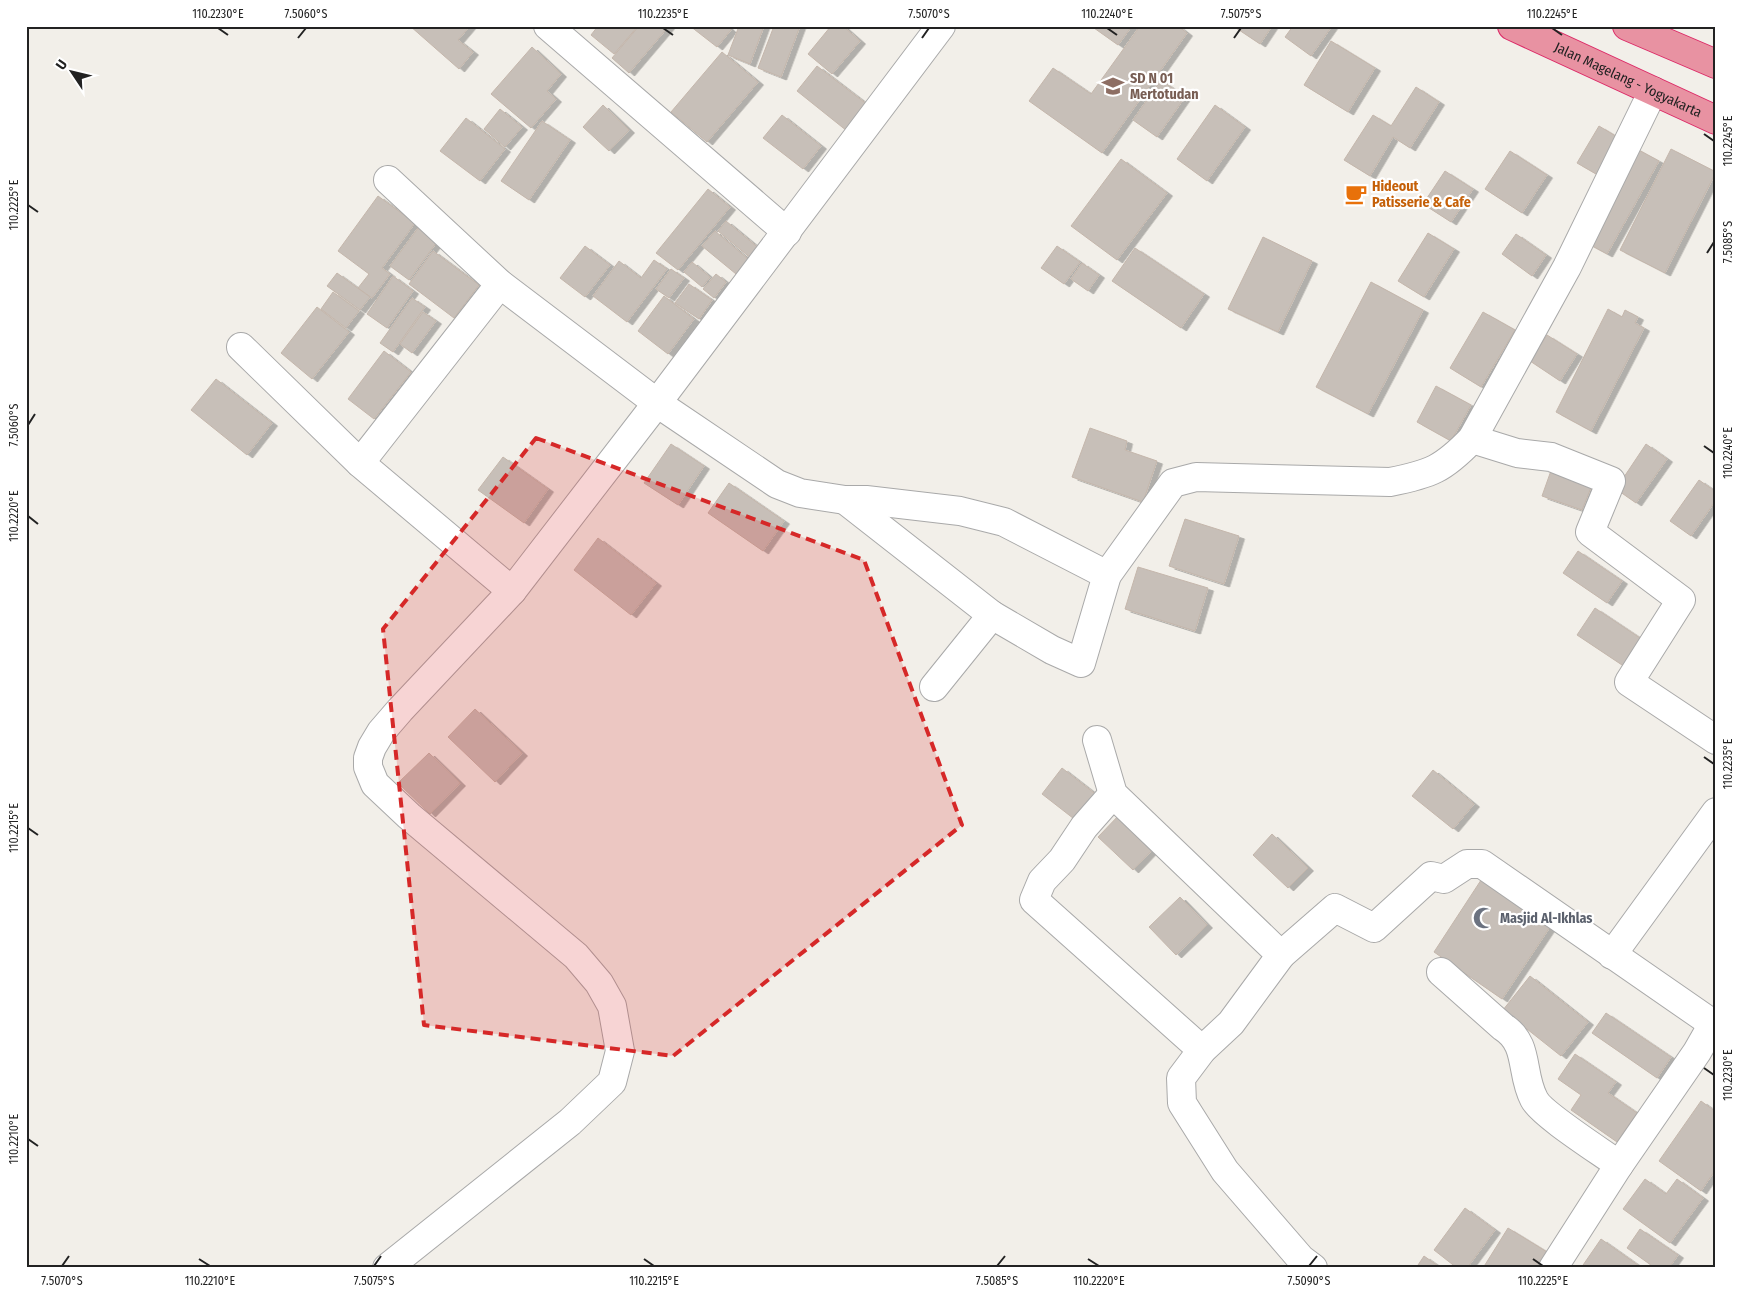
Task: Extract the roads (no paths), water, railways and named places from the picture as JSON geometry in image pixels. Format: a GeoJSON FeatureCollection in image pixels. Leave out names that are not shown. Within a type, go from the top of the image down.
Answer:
{"type":"FeatureCollection","features":[{"type":"Feature","properties":{"kind":"highway","name":"Jalan Magelang - Yogyakarta"},"geometry":{"type":"LineString","coordinates":[[1512,26],[1716,120]]}},
{"type":"Feature","properties":{"kind":"highway"},"geometry":{"type":"LineString","coordinates":[[1627,26],[1716,64]]}},
{"type":"Feature","properties":{"kind":"street"},"geometry":{"type":"LineString","coordinates":[[548,26],[787,232]]}},
{"type":"Feature","properties":{"kind":"street"},"geometry":{"type":"LineString","coordinates":[[387,1268],[570,1122],[612,1082],[620,1051],[612,1006],[599,984],[576,956],[409,816],[375,784],[369,775],[368,758],[381,732],[512,590],[657,403],[728,306],[787,232],[931,29]]}},
{"type":"Feature","properties":{"kind":"street"},"geometry":{"type":"LineString","coordinates":[[855,500],[992,615],[1052,650],[1081,663],[1107,575],[1173,483],[1196,477],[1390,482],[1420,476],[1445,466],[1472,439],[1567,267],[1653,91]]}},
{"type":"Feature","properties":{"kind":"street"},"geometry":{"type":"LineString","coordinates":[[388,180],[500,284],[657,403],[776,484],[800,492],[960,511],[1004,522],[1107,575]]}},
{"type":"Feature","properties":{"kind":"street"},"geometry":{"type":"LineString","coordinates":[[360,463],[500,284]]}},
{"type":"Feature","properties":{"kind":"street"},"geometry":{"type":"LineString","coordinates":[[241,347],[360,463],[512,590]]}},
{"type":"Feature","properties":{"kind":"street"},"geometry":{"type":"LineString","coordinates":[[1472,439],[1517,453],[1551,457],[1611,481],[1590,532],[1681,600],[1629,682],[1716,740]]}},
{"type":"Feature","properties":{"kind":"street"},"geometry":{"type":"LineString","coordinates":[[934,687],[992,615]]}},
{"type":"Feature","properties":{"kind":"street"},"geometry":{"type":"LineString","coordinates":[[1098,740],[1113,794],[1281,955]]}},
{"type":"Feature","properties":{"kind":"street"},"geometry":{"type":"LineString","coordinates":[[1113,794],[1084,827],[1062,860],[1042,881],[1034,900],[1202,1050]]}},
{"type":"Feature","properties":{"kind":"street"},"geometry":{"type":"LineString","coordinates":[[1612,955],[1716,812]]}},
{"type":"Feature","properties":{"kind":"street"},"geometry":{"type":"LineString","coordinates":[[1313,1268],[1301,1259],[1225,1171],[1182,1103],[1181,1078],[1202,1050],[1231,1023],[1281,955],[1335,908],[1374,928],[1431,876],[1444,879],[1467,864],[1482,864],[1714,1025],[1619,1165],[1553,1268]]}},
{"type":"Feature","properties":{"kind":"street"},"geometry":{"type":"LineString","coordinates":[[1442,972],[1503,1027],[1514,1034],[1520,1044],[1534,1100],[1545,1111],[1619,1165]]}},
{"type":"Feature","properties":{"kind":"place","name":"SD N 01 Mertotudan"},"geometry":{"type":"Point","coordinates":[1113,86]}},
{"type":"Feature","properties":{"kind":"place","name":"Hideout Patisserie & Cafe"},"geometry":{"type":"Point","coordinates":[1356,194]}},
{"type":"Feature","properties":{"kind":"place","name":"Masjid Al-Ikhlas"},"geometry":{"type":"Point","coordinates":[1484,918]}}]}
